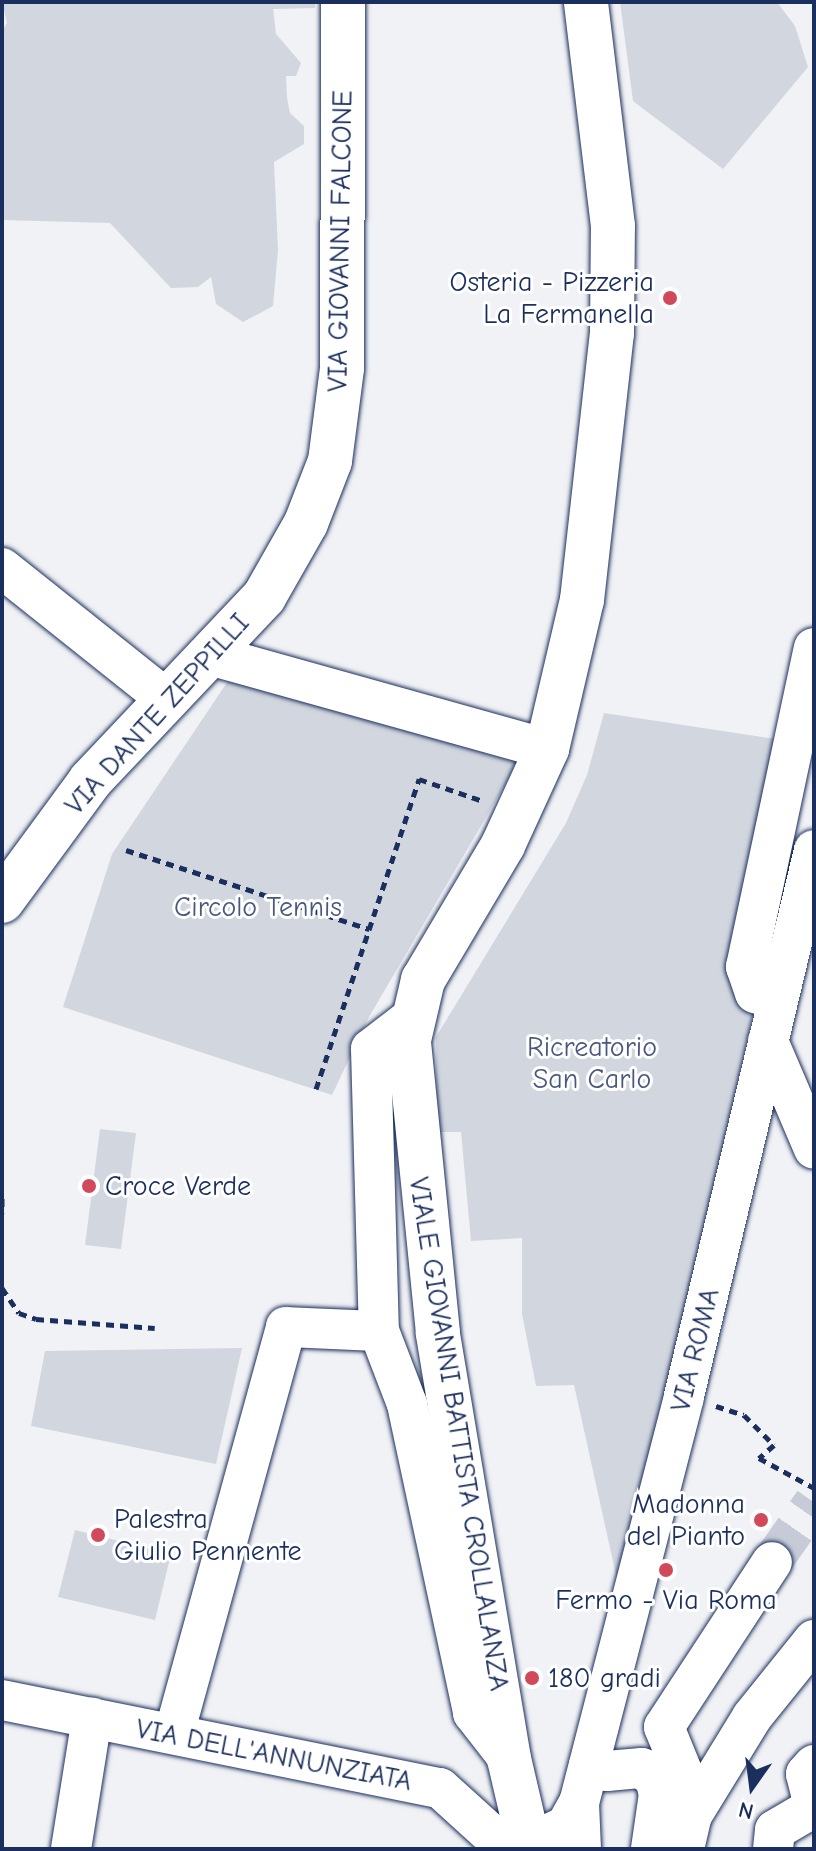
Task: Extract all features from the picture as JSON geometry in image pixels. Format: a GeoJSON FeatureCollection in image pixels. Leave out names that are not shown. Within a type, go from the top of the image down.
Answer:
{"type":"FeatureCollection","features":[{"type":"Feature","properties":{"kind":"main road","name":"VIA GIOVANNI FALCONE"},"geometry":{"type":"LineString","coordinates":[[306,523],[330,461],[342,368],[343,2]]}},
{"type":"Feature","properties":{"kind":"main road","name":"VIALE GIOVANNI BATTISTA CROLLALANZA"},"geometry":{"type":"LineString","coordinates":[[529,1846],[509,1759],[438,1333],[413,1109],[410,1019],[423,980],[518,814],[547,749],[582,600],[612,333],[613,226],[586,2]]}},
{"type":"Feature","properties":{"kind":"main road","name":"VIA DANTE ZEPPILLI"},"geometry":{"type":"LineString","coordinates":[[2,901],[90,781],[264,597],[306,523]]}},
{"type":"Feature","properties":{"kind":"street"},"geometry":{"type":"LineString","coordinates":[[6,581],[166,699]]}},
{"type":"Feature","properties":{"kind":"street"},"geometry":{"type":"LineString","coordinates":[[777,1000],[755,993],[746,967],[814,648]]}},
{"type":"Feature","properties":{"kind":"street"},"geometry":{"type":"LineString","coordinates":[[210,655],[547,749]]}},
{"type":"Feature","properties":{"kind":"street","name":"VIA ROMA"},"geometry":{"type":"LineString","coordinates":[[581,1849],[584,1784],[684,1396],[777,1000],[803,941],[814,850]]}},
{"type":"Feature","properties":{"kind":"street"},"geometry":{"type":"LineString","coordinates":[[410,1019],[371,1049],[379,1331],[407,1404],[473,1713],[509,1759]]}},
{"type":"Feature","properties":{"kind":"street"},"geometry":{"type":"LineString","coordinates":[[768,1041],[814,1149]]}},
{"type":"Feature","properties":{"kind":"street"},"geometry":{"type":"LineString","coordinates":[[174,1734],[286,1327],[379,1331]]}},
{"type":"Feature","properties":{"kind":"street"},"geometry":{"type":"LineString","coordinates":[[688,1832],[684,1776],[664,1727],[772,1562]]}},
{"type":"Feature","properties":{"kind":"street"},"geometry":{"type":"LineString","coordinates":[[688,1832],[752,1717],[814,1640]]}},
{"type":"Feature","properties":{"kind":"street","name":"VIA DELL'ANNUNZIATA"},"geometry":{"type":"LineString","coordinates":[[2,1700],[440,1788],[493,1836],[529,1846]]}},
{"type":"Feature","properties":{"kind":"street"},"geometry":{"type":"LineString","coordinates":[[71,1849],[92,1718]]}},
{"type":"Feature","properties":{"kind":"street"},"geometry":{"type":"LineString","coordinates":[[773,1849],[775,1830],[814,1807],[806,1774],[814,1765]]}},
{"type":"Feature","properties":{"kind":"street"},"geometry":{"type":"LineString","coordinates":[[529,1846],[566,1826],[584,1784],[607,1771],[642,1768],[655,1779],[659,1794],[651,1849]]}},
{"type":"Feature","properties":{"kind":"path"},"geometry":{"type":"LineString","coordinates":[[316,1089],[419,779],[518,814]]}},
{"type":"Feature","properties":{"kind":"path"},"geometry":{"type":"LineString","coordinates":[[126,850],[369,929]]}},
{"type":"Feature","properties":{"kind":"path"},"geometry":{"type":"LineString","coordinates":[[2,1198],[2,1213]]}},
{"type":"Feature","properties":{"kind":"path"},"geometry":{"type":"LineString","coordinates":[[2,1288],[19,1313],[36,1319],[155,1328]]}},
{"type":"Feature","properties":{"kind":"path"},"geometry":{"type":"LineString","coordinates":[[684,1396],[744,1415],[774,1445],[759,1458],[814,1488]]}},
{"type":"Feature","properties":{"kind":"green space"},"geometry":{"type":"Polygon","coordinates":[[[2,2],[315,2],[315,8],[273,9],[276,34],[301,63],[296,76],[286,76],[290,113],[304,126],[304,144],[274,162],[278,250],[273,306],[243,322],[216,304],[211,277],[198,287],[171,288],[110,223],[2,220],[2,31],[7,23],[2,2]]]}},
{"type":"Feature","properties":{"kind":"green space"},"geometry":{"type":"Polygon","coordinates":[[[620,2],[777,2],[795,26],[808,67],[723,169],[633,101],[620,2]]]}},
{"type":"Feature","properties":{"kind":"green space","name":"Circolo Tennis"},"geometry":{"type":"Polygon","coordinates":[[[232,675],[519,761],[369,1017],[332,1095],[63,1007],[112,854],[232,675]]]}},
{"type":"Feature","properties":{"kind":"green space","name":"Ricreatorio San Carlo"},"geometry":{"type":"Polygon","coordinates":[[[604,713],[782,740],[735,997],[755,1005],[622,1602],[574,1385],[536,1386],[522,1314],[522,1238],[471,1241],[461,1132],[437,1132],[436,1037],[566,823],[587,775],[604,713]]]}},
{"type":"Feature","properties":{"kind":"green space"},"geometry":{"type":"Polygon","coordinates":[[[100,1129],[136,1133],[121,1249],[85,1245],[100,1129]]]}},
{"type":"Feature","properties":{"kind":"green space"},"geometry":{"type":"Polygon","coordinates":[[[242,1348],[216,1464],[31,1426],[45,1351],[242,1348]]]}},
{"type":"Feature","properties":{"kind":"green space"},"geometry":{"type":"Polygon","coordinates":[[[75,1530],[171,1554],[155,1620],[58,1597],[75,1530]]]}},
{"type":"Feature","properties":{"kind":"tunnel"},"geometry":{"type":"LineString","coordinates":[[772,1562],[814,1502]]}},
{"type":"Feature","properties":{"kind":"place","name":"Osteria - Pizzeria La Fermanella"},"geometry":{"type":"Point","coordinates":[670,298]}},
{"type":"Feature","properties":{"kind":"place","name":"Croce Verde"},"geometry":{"type":"Point","coordinates":[89,1186]}},
{"type":"Feature","properties":{"kind":"place","name":"Madonna del Pianto"},"geometry":{"type":"Point","coordinates":[761,1520]}},
{"type":"Feature","properties":{"kind":"place","name":"Palestra Giulio Pennente"},"geometry":{"type":"Point","coordinates":[98,1535]}},
{"type":"Feature","properties":{"kind":"place","name":"Fermo - Via Roma"},"geometry":{"type":"Point","coordinates":[666,1570]}},
{"type":"Feature","properties":{"kind":"place","name":"180 gradi"},"geometry":{"type":"Point","coordinates":[532,1678]}}]}
